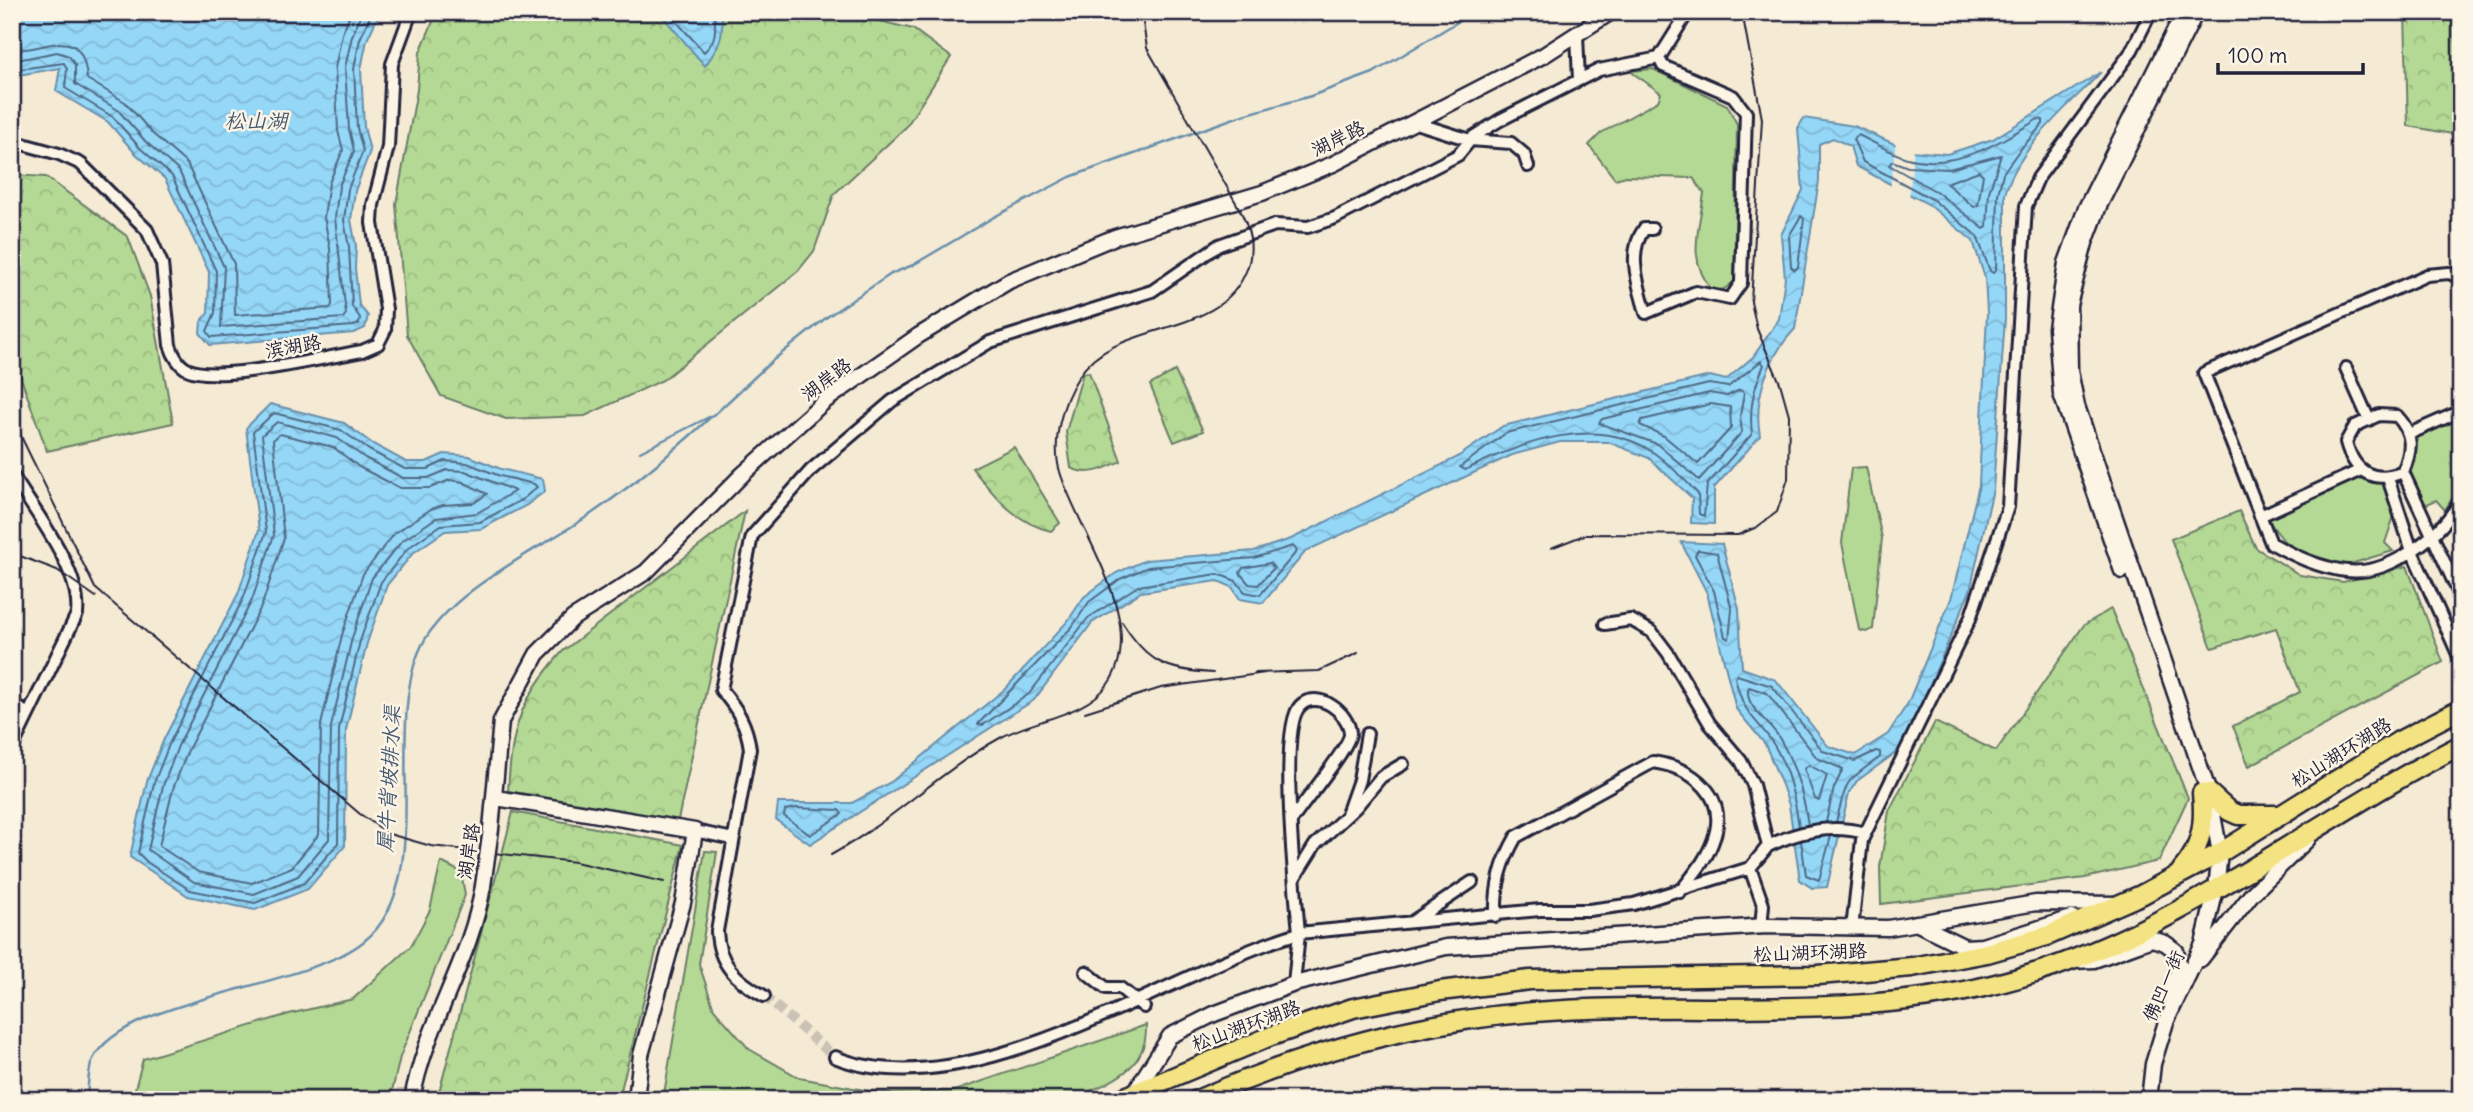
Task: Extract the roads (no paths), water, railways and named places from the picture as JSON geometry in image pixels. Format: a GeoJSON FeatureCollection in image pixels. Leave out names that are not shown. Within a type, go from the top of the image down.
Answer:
{"type":"FeatureCollection","features":[{"type":"Feature","properties":{"kind":"main road","name":"松山湖环湖路"},"geometry":{"type":"LineString","coordinates":[[1126,1096],[1213,1059],[1318,1020],[1353,1009],[1440,991],[1530,980],[1818,975],[1912,967],[1987,953],[2048,936],[2216,855],[2399,741],[2461,709]]}},
{"type":"Feature","properties":{"kind":"main road"},"geometry":{"type":"LineString","coordinates":[[1197,1100],[1282,1066],[1362,1040],[1446,1023],[1533,1012],[1820,1007],[1916,999],[1995,985],[2072,961],[2155,924],[2216,890],[2415,768],[2461,745]]}},
{"type":"Feature","properties":{"kind":"main road"},"geometry":{"type":"LineString","coordinates":[[2205,793],[2238,815],[2281,814]]}},
{"type":"Feature","properties":{"kind":"main road"},"geometry":{"type":"LineString","coordinates":[[2179,873],[2201,836],[2205,793]]}},
{"type":"Feature","properties":{"kind":"street","name":"滨湖路"},"geometry":{"type":"LineString","coordinates":[[12,141],[59,154],[81,164],[147,230],[162,264],[170,345],[175,357],[187,370],[206,374],[252,370],[362,351],[378,344],[385,330],[386,309],[372,223],[373,205],[388,147],[392,64],[411,12]]}},
{"type":"Feature","properties":{"kind":"street","name":"湖岸路"},"geometry":{"type":"LineString","coordinates":[[412,1100],[424,1048],[471,939],[496,797],[494,787],[501,721],[537,654],[573,618],[646,572],[743,474],[825,401],[918,336],[1009,281],[1115,237],[1262,193],[1333,164],[1544,55],[1611,12]]}},
{"type":"Feature","properties":{"kind":"street"},"geometry":{"type":"LineString","coordinates":[[764,996],[731,974],[718,947],[717,932],[750,749],[748,733],[736,707],[721,690],[752,536],[811,470],[892,401],[990,342],[1152,291],[1219,245],[1275,225],[1308,227],[1335,218],[1458,155],[1470,140],[1500,120],[1599,70],[1659,58],[1688,12]]}},
{"type":"Feature","properties":{"kind":"street"},"geometry":{"type":"LineString","coordinates":[[1852,929],[1865,833],[1970,619],[2007,507],[2026,206],[2035,183],[2131,52],[2151,12]]}},
{"type":"Feature","properties":{"kind":"street"},"geometry":{"type":"LineString","coordinates":[[2184,12],[2086,208],[2066,264],[2056,328],[2061,394],[2069,422],[2205,793]]}},
{"type":"Feature","properties":{"kind":"street"},"geometry":{"type":"LineString","coordinates":[[2196,12],[2089,230],[2071,298],[2068,336],[2073,383],[2090,447],[2205,793]]}},
{"type":"Feature","properties":{"kind":"street"},"geometry":{"type":"LineString","coordinates":[[1577,35],[1579,80]]}},
{"type":"Feature","properties":{"kind":"street"},"geometry":{"type":"LineString","coordinates":[[1652,229],[1644,229],[1634,242],[1636,271],[1646,313],[1696,292],[1730,299],[1741,283],[1746,113],[1733,96],[1663,66],[1659,58]]}},
{"type":"Feature","properties":{"kind":"street"},"geometry":{"type":"LineString","coordinates":[[1413,122],[1470,140],[1511,143],[1524,154],[1528,166]]}},
{"type":"Feature","properties":{"kind":"street"},"geometry":{"type":"LineString","coordinates":[[2461,278],[2449,273],[2427,275],[2204,373],[2271,543],[2302,560],[2349,571],[2375,567],[2412,551],[2433,537],[2461,500]]}},
{"type":"Feature","properties":{"kind":"street"},"geometry":{"type":"LineString","coordinates":[[2346,368],[2369,420]]}},
{"type":"Feature","properties":{"kind":"street"},"geometry":{"type":"LineString","coordinates":[[2409,434],[2461,411]]}},
{"type":"Feature","properties":{"kind":"street"},"geometry":{"type":"LineString","coordinates":[[2379,415],[2397,416],[2409,434],[2410,456],[2403,472],[2388,478],[2361,470],[2350,457],[2346,442],[2355,426],[2379,415]]}},
{"type":"Feature","properties":{"kind":"street"},"geometry":{"type":"LineString","coordinates":[[2260,516],[2361,470]]}},
{"type":"Feature","properties":{"kind":"street"},"geometry":{"type":"LineString","coordinates":[[2403,472],[2461,598]]}},
{"type":"Feature","properties":{"kind":"street"},"geometry":{"type":"LineString","coordinates":[[12,475],[55,546],[79,597],[77,614],[12,748]]}},
{"type":"Feature","properties":{"kind":"street"},"geometry":{"type":"LineString","coordinates":[[2388,478],[2412,551],[2461,661]]}},
{"type":"Feature","properties":{"kind":"street"},"geometry":{"type":"LineString","coordinates":[[2403,517],[2419,509]]}},
{"type":"Feature","properties":{"kind":"street"},"geometry":{"type":"LineString","coordinates":[[1605,624],[1631,620],[1652,632],[1668,653],[1710,724],[1741,761],[1753,785],[1768,846]]}},
{"type":"Feature","properties":{"kind":"street"},"geometry":{"type":"LineString","coordinates":[[1292,820],[1317,782],[1348,746],[1350,733],[1347,721],[1335,706],[1312,701],[1301,705],[1293,716],[1289,743],[1294,879],[1299,933],[1294,984]]}},
{"type":"Feature","properties":{"kind":"street"},"geometry":{"type":"LineString","coordinates":[[14,704],[27,714]]}},
{"type":"Feature","properties":{"kind":"street"},"geometry":{"type":"LineString","coordinates":[[1346,817],[1359,779],[1367,734]]}},
{"type":"Feature","properties":{"kind":"street"},"geometry":{"type":"LineString","coordinates":[[1496,916],[1496,892],[1504,858],[1516,837],[1653,762],[1695,776],[1708,791],[1715,807],[1714,839],[1704,861],[1680,892]]}},
{"type":"Feature","properties":{"kind":"street"},"geometry":{"type":"LineString","coordinates":[[1294,879],[1315,845],[1346,817],[1381,777],[1403,764]]}},
{"type":"Feature","properties":{"kind":"street","name":"佛凹一街"},"geometry":{"type":"LineString","coordinates":[[2149,1100],[2153,1063],[2172,1010],[2203,944],[2216,890],[2216,855],[2205,793]]}},
{"type":"Feature","properties":{"kind":"street"},"geometry":{"type":"LineString","coordinates":[[496,797],[733,839]]}},
{"type":"Feature","properties":{"kind":"street"},"geometry":{"type":"LineString","coordinates":[[2192,967],[2215,945],[2251,895],[2321,825]]}},
{"type":"Feature","properties":{"kind":"street"},"geometry":{"type":"LineString","coordinates":[[1036,1055],[1144,1007],[1265,943],[1299,933],[1540,910],[1589,910],[1634,904],[1680,892],[1750,868],[1768,846],[1781,840],[1814,830],[1849,829],[1865,833]]}},
{"type":"Feature","properties":{"kind":"street"},"geometry":{"type":"LineString","coordinates":[[636,1100],[641,1055],[683,903],[695,831]]}},
{"type":"Feature","properties":{"kind":"street"},"geometry":{"type":"LineString","coordinates":[[1750,868],[1763,905],[1761,927]]}},
{"type":"Feature","properties":{"kind":"street"},"geometry":{"type":"LineString","coordinates":[[1410,924],[1472,882]]}},
{"type":"Feature","properties":{"kind":"street"},"geometry":{"type":"LineString","coordinates":[[1126,1096],[1170,1036],[1214,1014],[1294,984],[1446,947],[1761,927],[1852,929],[1916,923],[2036,903],[2118,904]]}},
{"type":"Feature","properties":{"kind":"street"},"geometry":{"type":"LineString","coordinates":[[1916,923],[1965,947],[1982,946],[2067,919],[2095,915]]}},
{"type":"Feature","properties":{"kind":"street"},"geometry":{"type":"LineString","coordinates":[[2072,961],[2094,960],[2152,939],[2165,943],[2176,951],[2180,967],[2172,987],[2172,1010]]}},
{"type":"Feature","properties":{"kind":"street"},"geometry":{"type":"LineString","coordinates":[[1087,972],[1106,989],[1120,988],[1144,1007]]}},
{"type":"Feature","properties":{"kind":"street"},"geometry":{"type":"LineString","coordinates":[[835,1057],[857,1071],[902,1080]]}},
{"type":"Feature","properties":{"kind":"water","name":"松山湖"},"geometry":{"type":"Polygon","coordinates":[[[12,12],[380,12],[367,40],[361,69],[364,127],[370,151],[355,191],[351,220],[356,246],[355,268],[359,305],[368,316],[365,328],[354,333],[210,345],[200,333],[201,322],[208,313],[209,272],[165,179],[135,153],[108,122],[56,91],[60,68],[12,76],[12,12]]]}},
{"type":"Feature","properties":{"kind":"water"},"geometry":{"type":"Polygon","coordinates":[[[659,12],[721,12],[720,41],[705,66],[659,12]]]}},
{"type":"Feature","properties":{"kind":"water"},"geometry":{"type":"Polygon","coordinates":[[[2101,72],[2033,144],[2012,176],[2005,194],[2005,318],[1993,489],[1970,591],[1915,720],[1898,751],[1857,781],[1849,793],[1827,887],[1812,888],[1800,880],[1789,805],[1782,785],[1765,744],[1736,709],[1707,593],[1681,542],[1722,544],[1739,609],[1742,668],[1776,680],[1828,746],[1855,755],[1888,734],[1908,703],[1951,599],[1979,485],[1987,313],[1985,278],[1973,241],[1928,204],[1856,166],[1850,146],[1833,138],[1819,144],[1819,181],[1795,329],[1777,352],[1765,379],[1759,407],[1760,436],[1714,488],[1714,524],[1691,523],[1692,498],[1649,458],[1608,442],[1560,442],[1512,455],[1306,551],[1263,603],[1240,599],[1232,587],[1218,581],[1141,592],[1092,623],[1034,700],[810,844],[776,820],[778,803],[852,803],[891,782],[1005,689],[1067,622],[1084,597],[1116,573],[1146,560],[1254,551],[1291,539],[1456,458],[1503,426],[1710,376],[1726,380],[1753,357],[1779,319],[1785,278],[1781,235],[1803,190],[1798,128],[1804,118],[1854,126],[1910,151],[1947,154],[1993,139],[2101,72]]]}},
{"type":"Feature","properties":{"kind":"water"},"geometry":{"type":"Polygon","coordinates":[[[270,404],[344,423],[373,444],[406,462],[426,462],[444,454],[469,456],[501,469],[543,479],[545,491],[527,505],[481,529],[445,531],[413,553],[387,585],[367,643],[346,730],[345,846],[308,889],[255,910],[188,896],[130,857],[147,781],[164,739],[238,594],[259,530],[246,428],[270,404]]]}},
{"type":"Feature","properties":{"kind":"waterway"},"geometry":{"type":"LineString","coordinates":[[715,414],[772,361],[827,317],[891,274],[913,265],[994,217],[1070,177],[1240,116],[1311,96],[1373,73],[1474,12]]}},
{"type":"Feature","properties":{"kind":"waterway","name":"犀牛背坡排水渠"},"geometry":{"type":"LineString","coordinates":[[87,1098],[92,1061],[110,1039],[138,1022],[175,1008],[300,971],[336,958],[363,942],[386,916],[399,882],[406,802],[406,717],[411,679],[422,645],[435,625],[474,589],[623,491],[670,454],[714,414]]}},
{"type":"Feature","properties":{"kind":"waterway"},"geometry":{"type":"LineString","coordinates":[[640,452],[709,417]]}},
{"type":"Feature","properties":{"kind":"tunnel"},"geometry":{"type":"LineString","coordinates":[[764,996],[835,1057]]}},
{"type":"Feature","properties":{"kind":"tram line"},"geometry":{"type":"LineString","coordinates":[[831,855],[978,751],[1013,732],[1073,710],[1098,695],[1108,684],[1119,660],[1121,634],[1107,578],[1060,472],[1057,448],[1063,410],[1079,376],[1096,357],[1142,335],[1192,319],[1215,308],[1234,292],[1247,269],[1251,253],[1246,222],[1239,208],[1147,48],[1143,23],[1146,12]]}},
{"type":"Feature","properties":{"kind":"tram line"},"geometry":{"type":"LineString","coordinates":[[1551,548],[1587,534],[1738,535],[1757,527],[1777,512],[1788,479],[1789,415],[1780,383],[1757,329],[1751,302],[1762,119],[1742,12]]}},
{"type":"Feature","properties":{"kind":"tram line"},"geometry":{"type":"LineString","coordinates":[[12,418],[95,588],[360,814],[389,834],[431,846],[575,862],[664,882]]}},
{"type":"Feature","properties":{"kind":"tram line"},"geometry":{"type":"LineString","coordinates":[[12,553],[57,570],[96,597]]}},
{"type":"Feature","properties":{"kind":"tram line"},"geometry":{"type":"LineString","coordinates":[[1122,622],[1140,647],[1159,662],[1182,670],[1213,673]]}},
{"type":"Feature","properties":{"kind":"tram line"},"geometry":{"type":"LineString","coordinates":[[1255,673],[1319,671],[1358,653]]}},
{"type":"Feature","properties":{"kind":"tram line"},"geometry":{"type":"LineString","coordinates":[[1085,712],[1161,688],[1265,673]]}}]}
